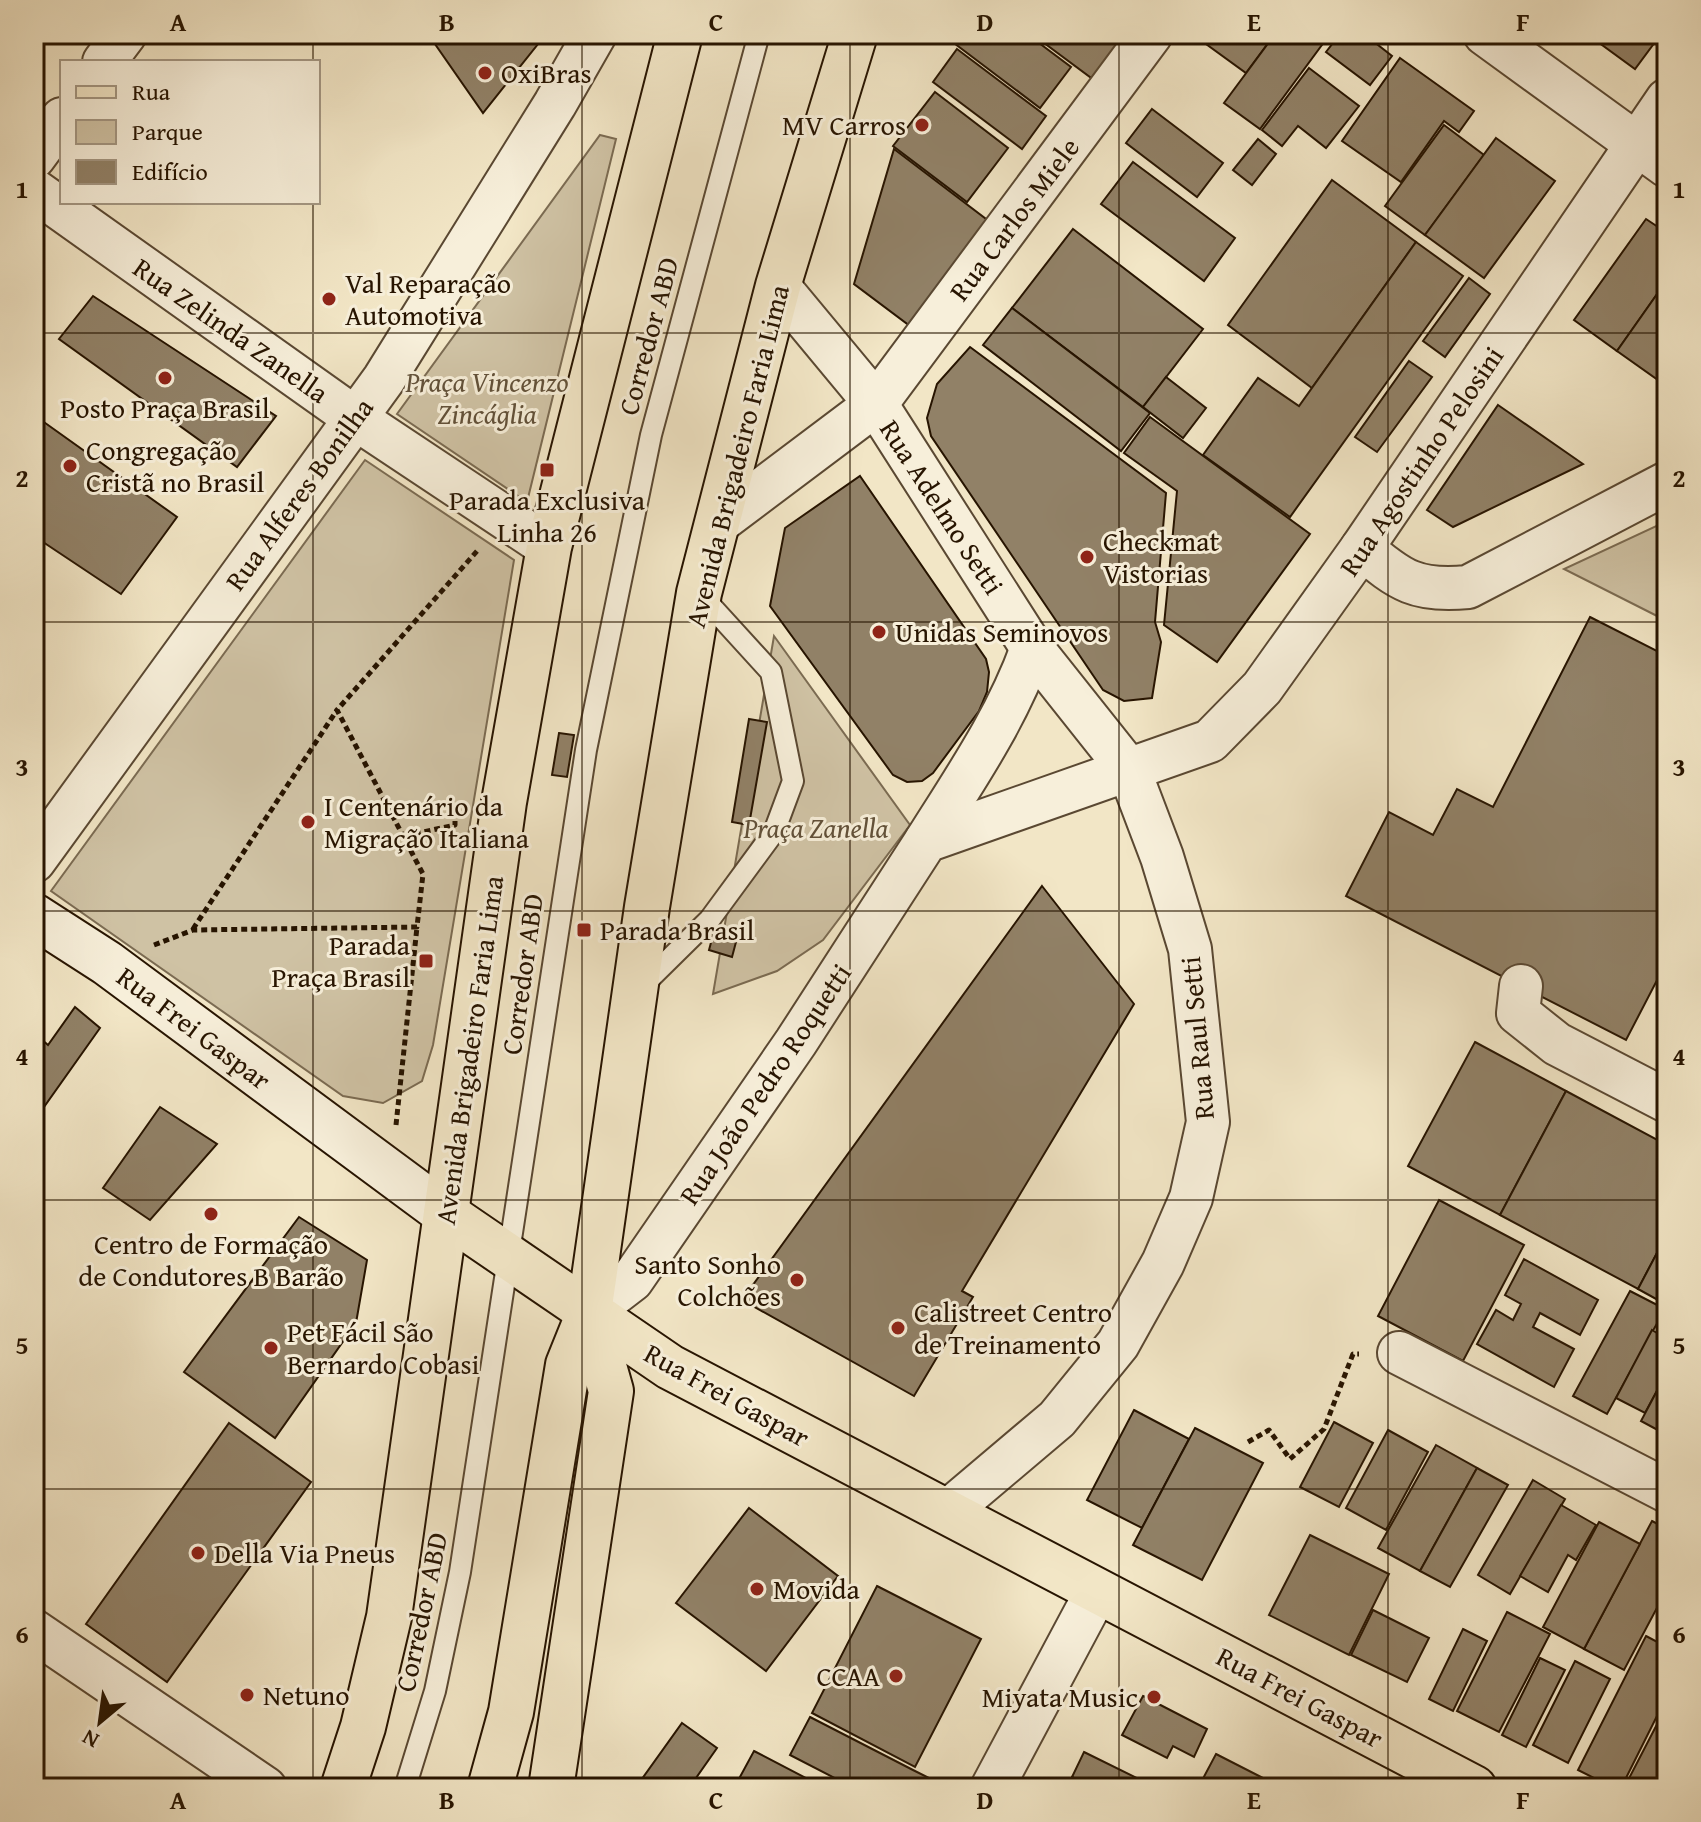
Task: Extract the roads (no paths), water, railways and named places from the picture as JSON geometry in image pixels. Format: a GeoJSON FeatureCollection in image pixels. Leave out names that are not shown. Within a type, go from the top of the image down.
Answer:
{"type":"FeatureCollection","features":[{"type":"Feature","properties":{"kind":"main road","name":"Avenida Brigadeiro Faria Lima"},"geometry":{"type":"LineString","coordinates":[[343,1788],[363,1727],[389,1617],[504,802],[549,547],[680,34]]}},
{"type":"Feature","properties":{"kind":"main road","name":"Avenida Brigadeiro Faria Lima"},"geometry":{"type":"LineString","coordinates":[[490,1788],[511,1712],[568,1365],[589,1313],[699,593],[778,286],[855,34]]}},
{"type":"Feature","properties":{"kind":"main road","name":"Rua Frei Gaspar"},"geometry":{"type":"LineString","coordinates":[[34,916],[107,963],[509,1261],[670,1367],[1474,1788]]}},
{"type":"Feature","properties":{"kind":"main road","name":"Avenida Brigadeiro Faria Lima"},"geometry":{"type":"LineString","coordinates":[[551,1788],[611,1391],[589,1313]]}},
{"type":"Feature","properties":{"kind":"street"},"geometry":{"type":"LineString","coordinates":[[106,60],[125,34]]}},
{"type":"Feature","properties":{"kind":"street","name":"Rua Alferes Bonilha"},"geometry":{"type":"LineString","coordinates":[[34,861],[392,366],[595,34]]}},
{"type":"Feature","properties":{"kind":"street","name":"Rua Carlos Miele"},"geometry":{"type":"LineString","coordinates":[[876,404],[1151,34]]}},
{"type":"Feature","properties":{"kind":"street"},"geometry":{"type":"LineString","coordinates":[[1485,34],[1652,155]]}},
{"type":"Feature","properties":{"kind":"street","name":"Rua Agostinho Pelosini"},"geometry":{"type":"LineString","coordinates":[[1129,770],[1210,741],[1262,688],[1652,155],[1667,100]]}},
{"type":"Feature","properties":{"kind":"street"},"geometry":{"type":"LineString","coordinates":[[34,157],[60,122]]}},
{"type":"Feature","properties":{"kind":"street","name":"Rua Zelinda Zanella"},"geometry":{"type":"LineString","coordinates":[[34,190],[355,418],[549,547]]}},
{"type":"Feature","properties":{"kind":"street","name":"Rua Adelmo Setti"},"geometry":{"type":"LineString","coordinates":[[778,286],[876,404],[1032,648],[1129,770]]}},
{"type":"Feature","properties":{"kind":"street"},"geometry":{"type":"LineString","coordinates":[[719,522],[876,404]]}},
{"type":"Feature","properties":{"kind":"street"},"geometry":{"type":"LineString","coordinates":[[1362,548],[1395,577],[1433,590],[1468,587],[1667,483]]}},
{"type":"Feature","properties":{"kind":"street","name":"Rua João Pedro Roquetti"},"geometry":{"type":"LineString","coordinates":[[589,1313],[632,1280],[796,1042],[990,737],[1020,683],[1032,648]]}},
{"type":"Feature","properties":{"kind":"street"},"geometry":{"type":"LineString","coordinates":[[926,841],[1129,770]]}},
{"type":"Feature","properties":{"kind":"street","name":"Rua Raul Setti"},"geometry":{"type":"LineString","coordinates":[[947,1512],[1057,1419],[1118,1344],[1163,1263],[1191,1198],[1208,1122],[1190,949],[1162,857],[1129,770]]}},
{"type":"Feature","properties":{"kind":"street"},"geometry":{"type":"LineString","coordinates":[[1521,986],[1518,1013],[1557,1044],[1667,1101]]}},
{"type":"Feature","properties":{"kind":"street"},"geometry":{"type":"LineString","coordinates":[[1399,1353],[1667,1491]]}},
{"type":"Feature","properties":{"kind":"street"},"geometry":{"type":"LineString","coordinates":[[992,1788],[1097,1591]]}},
{"type":"Feature","properties":{"kind":"street"},"geometry":{"type":"LineString","coordinates":[[34,1631],[265,1788]]}},
{"type":"Feature","properties":{"kind":"lane","name":"Corredor ABD"},"geometry":{"type":"LineString","coordinates":[[405,1788],[435,1691],[460,1572],[570,841],[615,606],[651,435],[759,34]]}},
{"type":"Feature","properties":{"kind":"lane"},"geometry":{"type":"LineString","coordinates":[[636,992],[710,919],[774,832],[793,781],[771,672],[699,593]]}},
{"type":"Feature","properties":{"kind":"place","name":"OxiBras"},"geometry":{"type":"Point","coordinates":[485,73]}},
{"type":"Feature","properties":{"kind":"place","name":"MV Carros"},"geometry":{"type":"Point","coordinates":[922,125]}},
{"type":"Feature","properties":{"kind":"place","name":"Val Reparação Automotiva"},"geometry":{"type":"Point","coordinates":[329,299]}},
{"type":"Feature","properties":{"kind":"place","name":"Posto Praça Brasil"},"geometry":{"type":"Point","coordinates":[165,378]}},
{"type":"Feature","properties":{"kind":"place","name":"Congregação Cristã no Brasil"},"geometry":{"type":"Point","coordinates":[70,466]}},
{"type":"Feature","properties":{"kind":"place","name":"Parada Exclusiva Linha 26"},"geometry":{"type":"Point","coordinates":[547,470]}},
{"type":"Feature","properties":{"kind":"place","name":"Checkmat Vistorias"},"geometry":{"type":"Point","coordinates":[1087,557]}},
{"type":"Feature","properties":{"kind":"place","name":"Unidas Seminovos"},"geometry":{"type":"Point","coordinates":[879,632]}},
{"type":"Feature","properties":{"kind":"place","name":"I Centenário da Migração Italiana"},"geometry":{"type":"Point","coordinates":[308,822]}},
{"type":"Feature","properties":{"kind":"place","name":"Parada Brasil"},"geometry":{"type":"Point","coordinates":[584,930]}},
{"type":"Feature","properties":{"kind":"place","name":"Parada Praça Brasil"},"geometry":{"type":"Point","coordinates":[426,961]}},
{"type":"Feature","properties":{"kind":"place","name":"Centro de Formação de Condutores B Barão"},"geometry":{"type":"Point","coordinates":[211,1214]}},
{"type":"Feature","properties":{"kind":"place","name":"Santo Sonho Colchões"},"geometry":{"type":"Point","coordinates":[797,1280]}},
{"type":"Feature","properties":{"kind":"place","name":"Calistreet Centro de Treinamento"},"geometry":{"type":"Point","coordinates":[898,1328]}},
{"type":"Feature","properties":{"kind":"place","name":"Pet Fácil São Bernardo Cobasi"},"geometry":{"type":"Point","coordinates":[271,1348]}},
{"type":"Feature","properties":{"kind":"place","name":"Della Via Pneus"},"geometry":{"type":"Point","coordinates":[198,1553]}},
{"type":"Feature","properties":{"kind":"place","name":"Movida"},"geometry":{"type":"Point","coordinates":[757,1589]}},
{"type":"Feature","properties":{"kind":"place","name":"CCAA"},"geometry":{"type":"Point","coordinates":[896,1676]}},
{"type":"Feature","properties":{"kind":"place","name":"Netuno"},"geometry":{"type":"Point","coordinates":[247,1695]}},
{"type":"Feature","properties":{"kind":"place","name":"Miyata Music"},"geometry":{"type":"Point","coordinates":[1154,1697]}},
{"type":"Feature","properties":{"kind":"park label","name":"Praça Vincenzo Zincáglia"},"geometry":{"type":"Point","coordinates":[487,398]}},
{"type":"Feature","properties":{"kind":"park label","name":"Praça Zanella"},"geometry":{"type":"Point","coordinates":[816,828]}}]}
